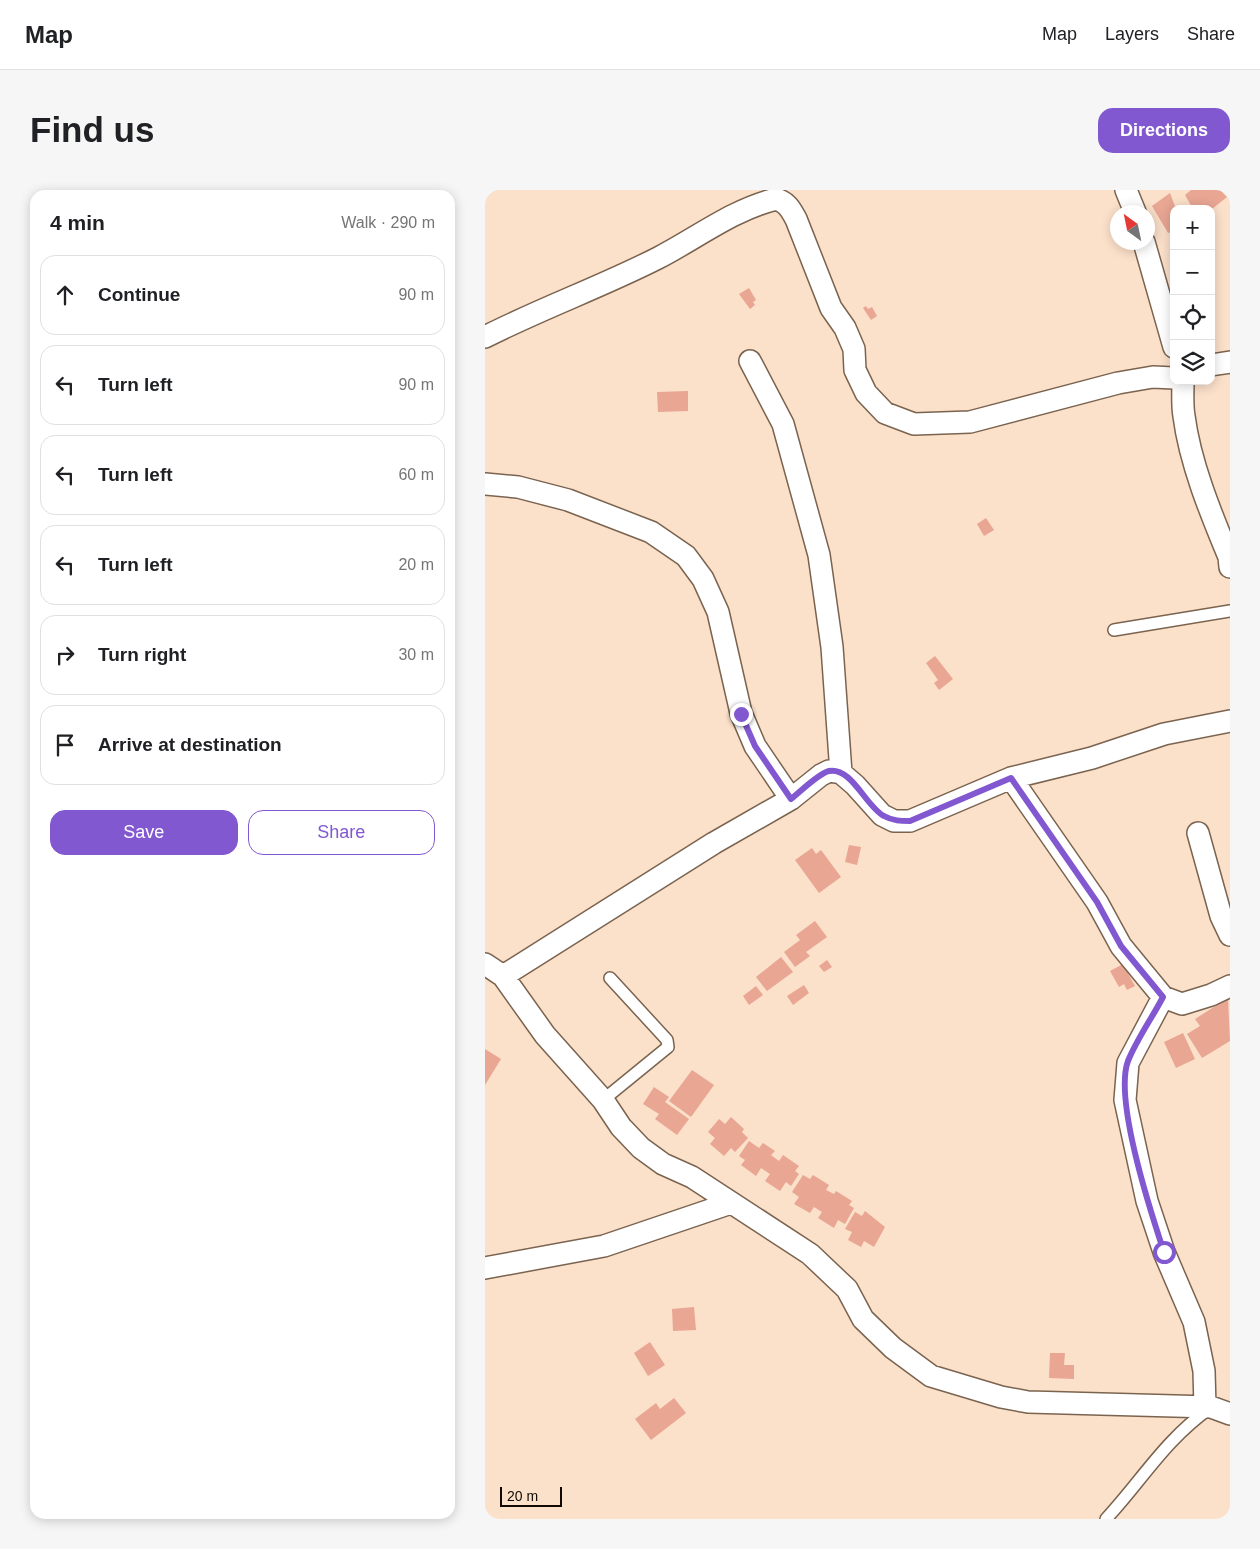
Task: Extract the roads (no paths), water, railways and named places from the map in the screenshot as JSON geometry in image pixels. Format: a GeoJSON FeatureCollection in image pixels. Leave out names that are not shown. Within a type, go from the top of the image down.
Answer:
{"type":"FeatureCollection","features":[{"type":"Feature","properties":{"kind":"street"},"geometry":{"type":"LineString","coordinates":[[1126,190],[1132,205]]}},
{"type":"Feature","properties":{"kind":"street"},"geometry":{"type":"LineString","coordinates":[[485,337],[534,312],[658,258],[723,220],[776,199],[789,207],[796,219],[831,308],[845,328],[854,349],[855,370],[866,392],[885,413],[914,424],[970,422],[1118,382],[1170,378]]}},
{"type":"Feature","properties":{"kind":"street"},"geometry":{"type":"LineString","coordinates":[[1146,250],[1172,340]]}},
{"type":"Feature","properties":{"kind":"street"},"geometry":{"type":"LineString","coordinates":[[750,361],[783,424],[819,555],[832,647],[841,773]]}},
{"type":"Feature","properties":{"kind":"street"},"geometry":{"type":"LineString","coordinates":[[1215,364],[1230,362]]}},
{"type":"Feature","properties":{"kind":"street"},"geometry":{"type":"LineString","coordinates":[[1183,385],[1184,416],[1195,463],[1205,501],[1229,557],[1230,566]]}},
{"type":"Feature","properties":{"kind":"street"},"geometry":{"type":"LineString","coordinates":[[485,484],[517,487],[568,500],[651,532],[686,556],[703,579],[717,612],[741,714],[755,746],[791,799]]}},
{"type":"Feature","properties":{"kind":"street"},"geometry":{"type":"LineString","coordinates":[[503,976],[715,843],[791,799],[821,775],[829,771],[841,773],[882,815],[894,820],[910,821],[1011,778],[1092,758],[1164,734],[1230,721]]}},
{"type":"Feature","properties":{"kind":"street"},"geometry":{"type":"LineString","coordinates":[[1011,778],[1097,902],[1121,946],[1163,997],[1182,1004],[1211,995],[1230,986]]}},
{"type":"Feature","properties":{"kind":"street"},"geometry":{"type":"LineString","coordinates":[[1198,833],[1221,916],[1230,935]]}},
{"type":"Feature","properties":{"kind":"street"},"geometry":{"type":"LineString","coordinates":[[485,964],[503,976],[545,1035],[603,1100],[621,1127],[641,1148],[663,1164],[692,1177],[810,1254],[847,1289],[863,1319],[893,1348],[931,1376],[1001,1397],[1028,1402],[1215,1410],[1204,1371],[1194,1322],[1164,1252],[1147,1201],[1125,1100],[1128,1063],[1163,997]]}},
{"type":"Feature","properties":{"kind":"street"},"geometry":{"type":"LineString","coordinates":[[485,1268],[603,1246],[731,1203]]}},
{"type":"Feature","properties":{"kind":"lane"},"geometry":{"type":"LineString","coordinates":[[1114,630],[1230,611]]}},
{"type":"Feature","properties":{"kind":"lane"},"geometry":{"type":"LineString","coordinates":[[603,1100],[668,1047],[667,1040],[610,978]]}},
{"type":"Feature","properties":{"kind":"lane"},"geometry":{"type":"LineString","coordinates":[[1106,1519],[1126,1497],[1168,1443],[1215,1410]]}}]}
